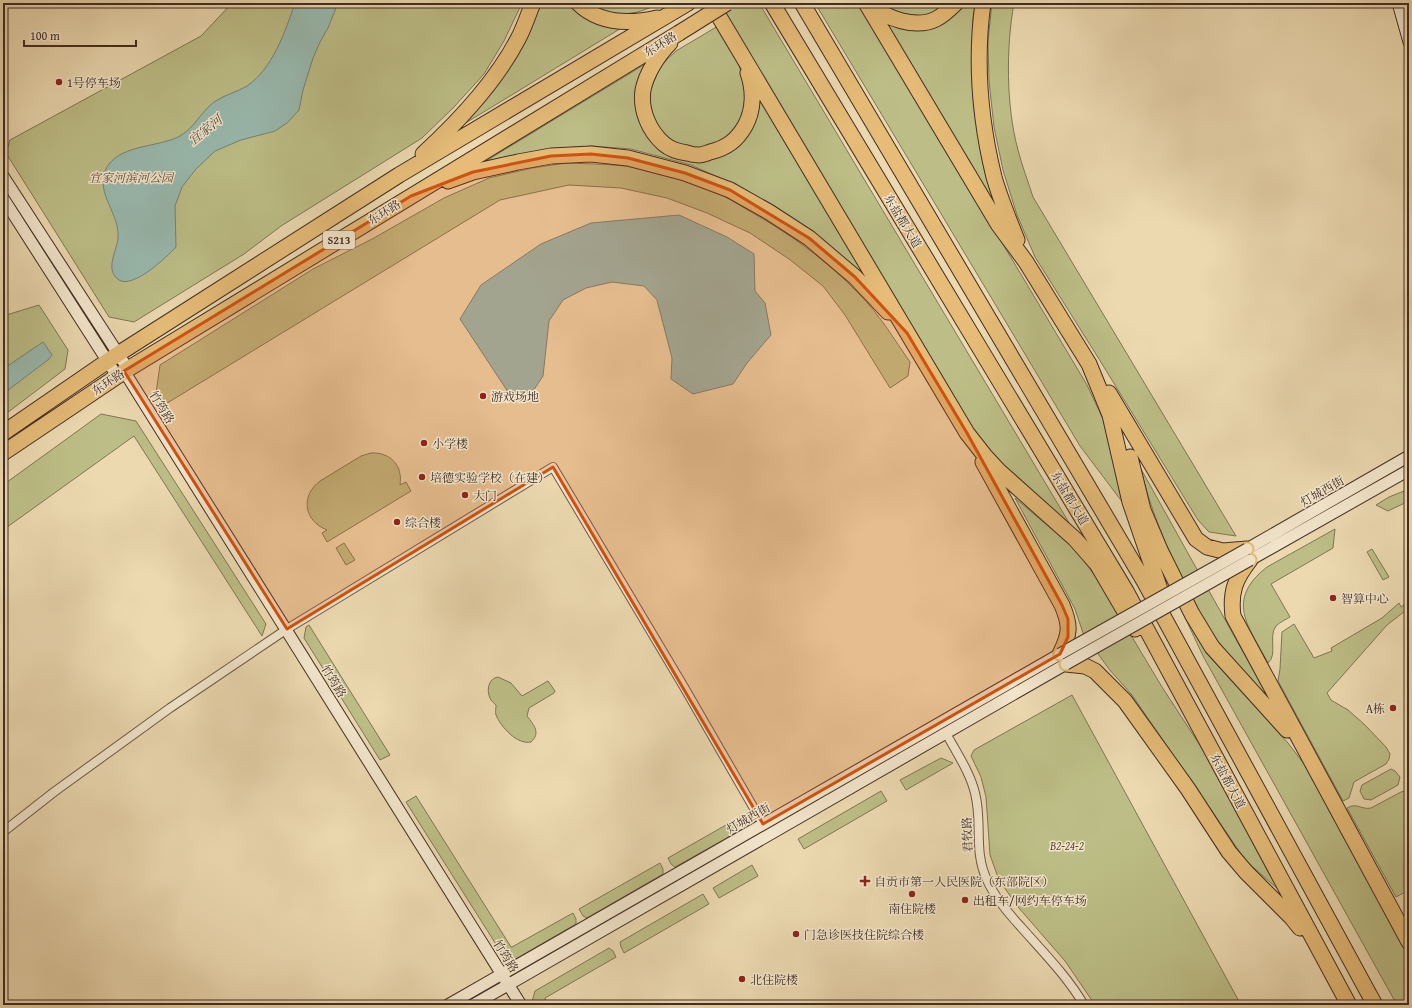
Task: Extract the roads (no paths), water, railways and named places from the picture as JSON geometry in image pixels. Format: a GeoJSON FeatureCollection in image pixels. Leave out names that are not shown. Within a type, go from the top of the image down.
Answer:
{"type":"FeatureCollection","features":[{"type":"Feature","properties":{"kind":"highway"},"geometry":{"type":"LineString","coordinates":[[399,176],[446,132],[500,69],[518,39],[534,3]]}},
{"type":"Feature","properties":{"kind":"highway"},"geometry":{"type":"LineString","coordinates":[[578,3],[585,10],[602,18],[619,21],[639,21],[668,15]]}},
{"type":"Feature","properties":{"kind":"highway","name":"东环路"},"geometry":{"type":"LineString","coordinates":[[3,433],[113,357],[399,176],[688,3]]}},
{"type":"Feature","properties":{"kind":"highway"},"geometry":{"type":"LineString","coordinates":[[711,3],[967,433],[1062,605],[1068,619],[1068,637],[1063,659],[1085,666],[1094,671],[1124,701],[1188,789],[1229,852],[1262,889],[1292,918],[1324,959]]}},
{"type":"Feature","properties":{"kind":"highway","name":"东环路"},"geometry":{"type":"LineString","coordinates":[[3,453],[123,372],[728,3]]}},
{"type":"Feature","properties":{"kind":"highway","name":"东盐都大道"},"geometry":{"type":"LineString","coordinates":[[772,3],[1126,591],[1349,1005]]}},
{"type":"Feature","properties":{"kind":"highway","name":"东盐都大道"},"geometry":{"type":"LineString","coordinates":[[802,3],[1144,581],[1375,1005]]}},
{"type":"Feature","properties":{"kind":"highway"},"geometry":{"type":"LineString","coordinates":[[866,3],[998,224],[1026,262],[1089,364],[1117,405],[1196,539],[1206,547],[1249,555],[1233,587],[1233,616],[1409,942]]}},
{"type":"Feature","properties":{"kind":"highway"},"geometry":{"type":"LineString","coordinates":[[870,3],[886,16],[905,22],[921,22],[935,19],[950,10],[956,3]]}},
{"type":"Feature","properties":{"kind":"highway"},"geometry":{"type":"LineString","coordinates":[[983,3],[980,22],[979,72],[983,122],[994,177],[1008,219],[1026,262]]}},
{"type":"Feature","properties":{"kind":"highway"},"geometry":{"type":"LineString","coordinates":[[679,33],[658,57],[648,75],[643,90],[643,107],[646,120],[654,132],[665,145],[679,152],[698,155],[716,151],[729,145],[740,134],[749,119],[752,100],[751,81],[743,57]]}},
{"type":"Feature","properties":{"kind":"highway"},"geometry":{"type":"LineString","coordinates":[[582,66],[593,84]]}},
{"type":"Feature","properties":{"kind":"highway"},"geometry":{"type":"LineString","coordinates":[[411,196],[473,172],[551,156],[591,154],[628,158],[685,173],[730,190],[769,212],[809,238],[855,278],[907,333]]}},
{"type":"Feature","properties":{"kind":"highway"},"geometry":{"type":"LineString","coordinates":[[1089,364],[1110,415],[1130,502],[1179,645]]}},
{"type":"Feature","properties":{"kind":"highway"},"geometry":{"type":"LineString","coordinates":[[1117,405],[1143,510],[1160,550],[1192,614],[1212,647],[1305,751]]}},
{"type":"Feature","properties":{"kind":"highway"},"geometry":{"type":"LineString","coordinates":[[967,433],[999,471],[1075,539],[1097,564],[1141,638],[1177,686]]}},
{"type":"Feature","properties":{"kind":"street"},"geometry":{"type":"LineString","coordinates":[[1397,3],[1409,42]]}},
{"type":"Feature","properties":{"kind":"street","name":"竹筠路"},"geometry":{"type":"LineString","coordinates":[[3,176],[113,357]]}},
{"type":"Feature","properties":{"kind":"street","name":"竹筠路"},"geometry":{"type":"LineString","coordinates":[[3,198],[123,372],[287,629],[522,1005]]}},
{"type":"Feature","properties":{"kind":"street","name":"灯城西街"},"geometry":{"type":"LineString","coordinates":[[1249,555],[1409,456]]}},
{"type":"Feature","properties":{"kind":"street"},"geometry":{"type":"LineString","coordinates":[[3,832],[54,792],[170,708],[287,629],[552,467],[763,824]]}},
{"type":"Feature","properties":{"kind":"street","name":"灯城西街"},"geometry":{"type":"LineString","coordinates":[[1249,555],[1409,470]]}},
{"type":"Feature","properties":{"kind":"street"},"geometry":{"type":"LineString","coordinates":[[1063,659],[1249,555]]}},
{"type":"Feature","properties":{"kind":"street","name":"灯城西街"},"geometry":{"type":"LineString","coordinates":[[473,1005],[946,733],[1063,659]]}},
{"type":"Feature","properties":{"kind":"street","name":"灯城西街"},"geometry":{"type":"LineString","coordinates":[[448,1005],[763,824],[1063,659]]}},
{"type":"Feature","properties":{"kind":"street","name":"君牧路"},"geometry":{"type":"LineString","coordinates":[[946,733],[975,792],[979,817],[979,853],[987,882],[1005,908],[1063,973],[1084,1005]]}},
{"type":"Feature","properties":{"kind":"water","name":"宜家河"},"geometry":{"type":"Polygon","coordinates":[[[295,3],[338,3],[328,28],[313,58],[303,90],[299,110],[287,123],[275,131],[241,140],[215,151],[196,169],[182,187],[175,206],[176,247],[158,264],[141,276],[125,282],[119,280],[112,271],[112,260],[118,238],[118,229],[106,196],[103,179],[110,162],[128,151],[161,143],[180,136],[189,129],[214,102],[247,86],[264,70],[277,49],[295,3]]]}},
{"type":"Feature","properties":{"kind":"water"},"geometry":{"type":"Polygon","coordinates":[[[679,215],[727,237],[754,254],[755,291],[765,303],[771,335],[747,363],[733,384],[693,394],[671,379],[672,358],[657,300],[644,286],[612,282],[586,288],[563,300],[549,321],[543,376],[533,391],[514,401],[460,319],[481,285],[541,244],[591,223],[679,215]]]}},
{"type":"Feature","properties":{"kind":"water"},"geometry":{"type":"Polygon","coordinates":[[[43,342],[52,355],[49,359],[3,394],[3,369],[43,342]]]}},
{"type":"Feature","properties":{"kind":"place","name":"1号停车场"},"geometry":{"type":"Point","coordinates":[59,82]}},
{"type":"Feature","properties":{"kind":"place","name":"游戏场地"},"geometry":{"type":"Point","coordinates":[483,396]}},
{"type":"Feature","properties":{"kind":"place","name":"小学楼"},"geometry":{"type":"Point","coordinates":[424,443]}},
{"type":"Feature","properties":{"kind":"place","name":"培德实验学校（在建）"},"geometry":{"type":"Point","coordinates":[422,477]}},
{"type":"Feature","properties":{"kind":"place","name":"大门"},"geometry":{"type":"Point","coordinates":[465,495]}},
{"type":"Feature","properties":{"kind":"place","name":"综合楼"},"geometry":{"type":"Point","coordinates":[397,522]}},
{"type":"Feature","properties":{"kind":"place","name":"智算中心"},"geometry":{"type":"Point","coordinates":[1333,598]}},
{"type":"Feature","properties":{"kind":"place","name":"A栋"},"geometry":{"type":"Point","coordinates":[1393,708]}},
{"type":"Feature","properties":{"kind":"place","name":"自贡市第一人民医院（东部院区）"},"geometry":{"type":"Point","coordinates":[865,881]}},
{"type":"Feature","properties":{"kind":"place","name":"南住院楼"},"geometry":{"type":"Point","coordinates":[912,894]}},
{"type":"Feature","properties":{"kind":"place","name":"出租车/网约车停车场"},"geometry":{"type":"Point","coordinates":[965,900]}},
{"type":"Feature","properties":{"kind":"place","name":"门急诊医技住院综合楼"},"geometry":{"type":"Point","coordinates":[796,934]}},
{"type":"Feature","properties":{"kind":"place","name":"北住院楼"},"geometry":{"type":"Point","coordinates":[742,979]}},
{"type":"Feature","properties":{"kind":"park label","name":"宜家河滨河公园"},"geometry":{"type":"Point","coordinates":[131,177]}},
{"type":"Feature","properties":{"kind":"park label","name":"B2-24-2"},"geometry":{"type":"Point","coordinates":[1067,845]}}]}
